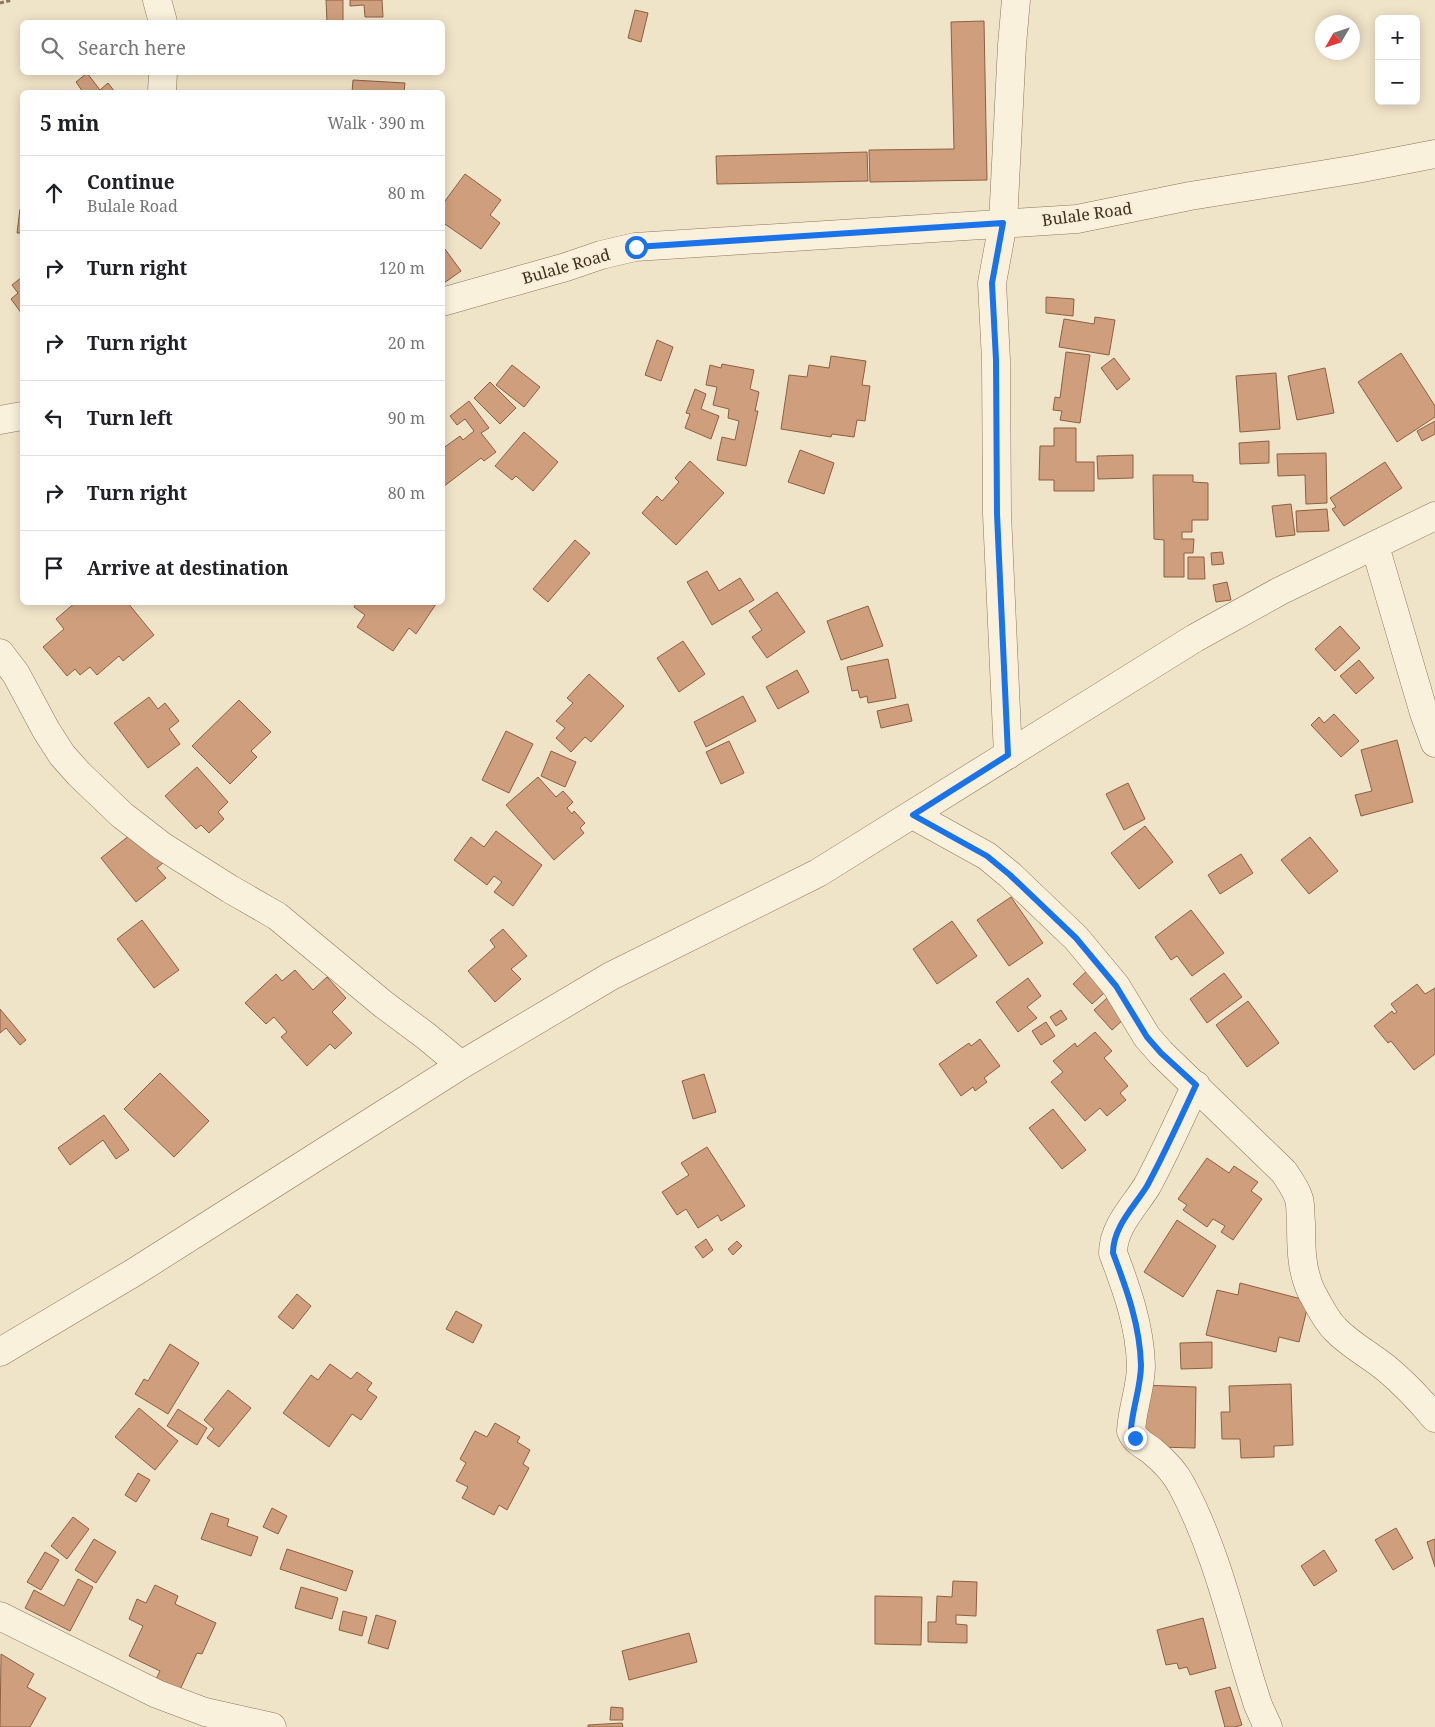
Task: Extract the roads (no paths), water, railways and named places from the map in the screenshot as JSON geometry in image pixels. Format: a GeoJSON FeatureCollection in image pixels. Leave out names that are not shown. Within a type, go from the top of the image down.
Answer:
{"type":"FeatureCollection","features":[{"type":"Feature","properties":{"kind":"street"},"geometry":{"type":"LineString","coordinates":[[157,0],[162,20]]}},
{"type":"Feature","properties":{"kind":"street"},"geometry":{"type":"LineString","coordinates":[[1008,755],[997,514],[996,360],[992,283],[1003,223],[1016,0]]}},
{"type":"Feature","properties":{"kind":"street"},"geometry":{"type":"LineString","coordinates":[[162,90],[163,75]]}},
{"type":"Feature","properties":{"kind":"street","name":"Bulale Road"},"geometry":{"type":"LineString","coordinates":[[445,301],[601,255],[636,247],[1077,219],[1190,196],[1357,169],[1435,154]]}},
{"type":"Feature","properties":{"kind":"street"},"geometry":{"type":"LineString","coordinates":[[0,420],[20,416]]}},
{"type":"Feature","properties":{"kind":"street"},"geometry":{"type":"LineString","coordinates":[[0,1352],[133,1273],[461,1065],[611,976],[818,874],[1195,638],[1280,591],[1435,516]]}},
{"type":"Feature","properties":{"kind":"street"},"geometry":{"type":"LineString","coordinates":[[1375,546],[1424,713],[1435,743]]}},
{"type":"Feature","properties":{"kind":"street"},"geometry":{"type":"LineString","coordinates":[[0,653],[16,674],[46,730],[62,755],[122,815],[162,846],[230,890],[277,916],[382,1004],[426,1036],[461,1065]]}},
{"type":"Feature","properties":{"kind":"street"},"geometry":{"type":"LineString","coordinates":[[913,815],[987,856],[1010,875],[1070,932],[1116,986],[1147,1037],[1161,1053],[1284,1172],[1295,1187],[1300,1201],[1302,1259],[1305,1274],[1311,1291],[1326,1318],[1351,1343],[1385,1367],[1406,1385],[1435,1418]]}},
{"type":"Feature","properties":{"kind":"street"},"geometry":{"type":"LineString","coordinates":[[1196,1085],[1147,1186],[1118,1231],[1113,1245],[1113,1253],[1133,1307],[1141,1367],[1131,1430],[1140,1443],[1152,1451],[1172,1470],[1209,1543],[1251,1684],[1268,1727]]}},
{"type":"Feature","properties":{"kind":"street"},"geometry":{"type":"LineString","coordinates":[[0,1616],[157,1694],[205,1712],[272,1727]]}}]}
